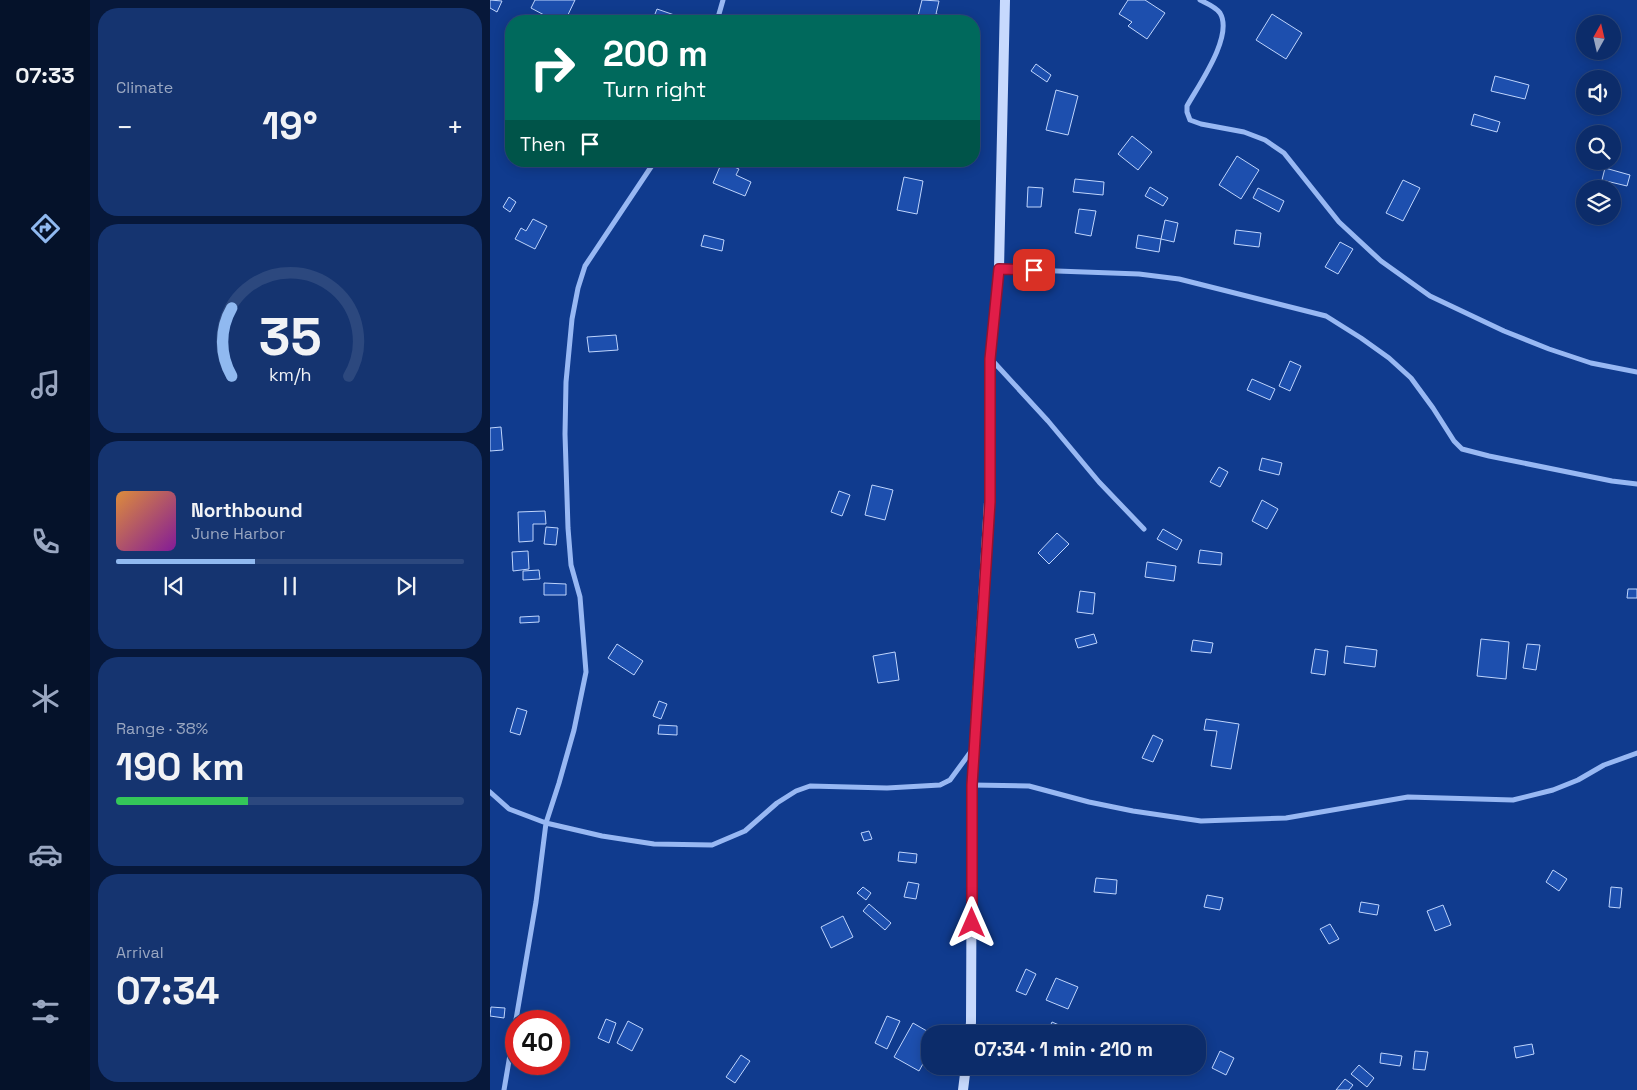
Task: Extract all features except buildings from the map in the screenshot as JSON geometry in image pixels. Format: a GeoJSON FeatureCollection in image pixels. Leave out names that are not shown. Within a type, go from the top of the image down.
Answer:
{"type":"FeatureCollection","features":[{"type":"Feature","properties":{"kind":"street"},"geometry":{"type":"LineString","coordinates":[[719,15],[723,0]]}},
{"type":"Feature","properties":{"kind":"street"},"geometry":{"type":"LineString","coordinates":[[971,1025],[972,785],[990,502],[990,359],[999,269],[1004,0]]}},
{"type":"Feature","properties":{"kind":"street"},"geometry":{"type":"LineString","coordinates":[[1200,0],[1219,11],[1224,23],[1214,58],[1187,106],[1190,120],[1201,124],[1244,132],[1265,140],[1284,153],[1339,222],[1381,261],[1430,296],[1504,331],[1550,349],[1591,363],[1637,372]]}},
{"type":"Feature","properties":{"kind":"street"},"geometry":{"type":"LineString","coordinates":[[504,1090],[536,902],[546,823],[574,730],[586,672],[580,597],[571,565],[568,528],[565,434],[566,382],[572,319],[578,288],[585,266],[651,167]]}},
{"type":"Feature","properties":{"kind":"street"},"geometry":{"type":"LineString","coordinates":[[999,269],[1138,274],[1179,279],[1326,316],[1382,353],[1411,378],[1454,441],[1462,449],[1612,481],[1637,484]]}},
{"type":"Feature","properties":{"kind":"street"},"geometry":{"type":"LineString","coordinates":[[990,359],[1048,421],[1098,482],[1144,529]]}},
{"type":"Feature","properties":{"kind":"street"},"geometry":{"type":"LineString","coordinates":[[490,792],[509,808],[546,823],[602,836],[654,844],[712,845],[745,831],[777,803],[810,786],[887,788],[940,785],[950,780],[975,746]]}},
{"type":"Feature","properties":{"kind":"street"},"geometry":{"type":"LineString","coordinates":[[972,785],[1029,786],[1133,812],[1201,821],[1286,818],[1408,797],[1512,800],[1553,790],[1578,780],[1604,764],[1637,753]]}},
{"type":"Feature","properties":{"kind":"street"},"geometry":{"type":"LineString","coordinates":[[962,1090],[964,1075]]}},
{"type":"Feature","properties":{"kind":"route"},"geometry":{"type":"LineString","coordinates":[[972,923],[972,785],[990,502],[990,359],[999,269],[1034,270]]}}]}
